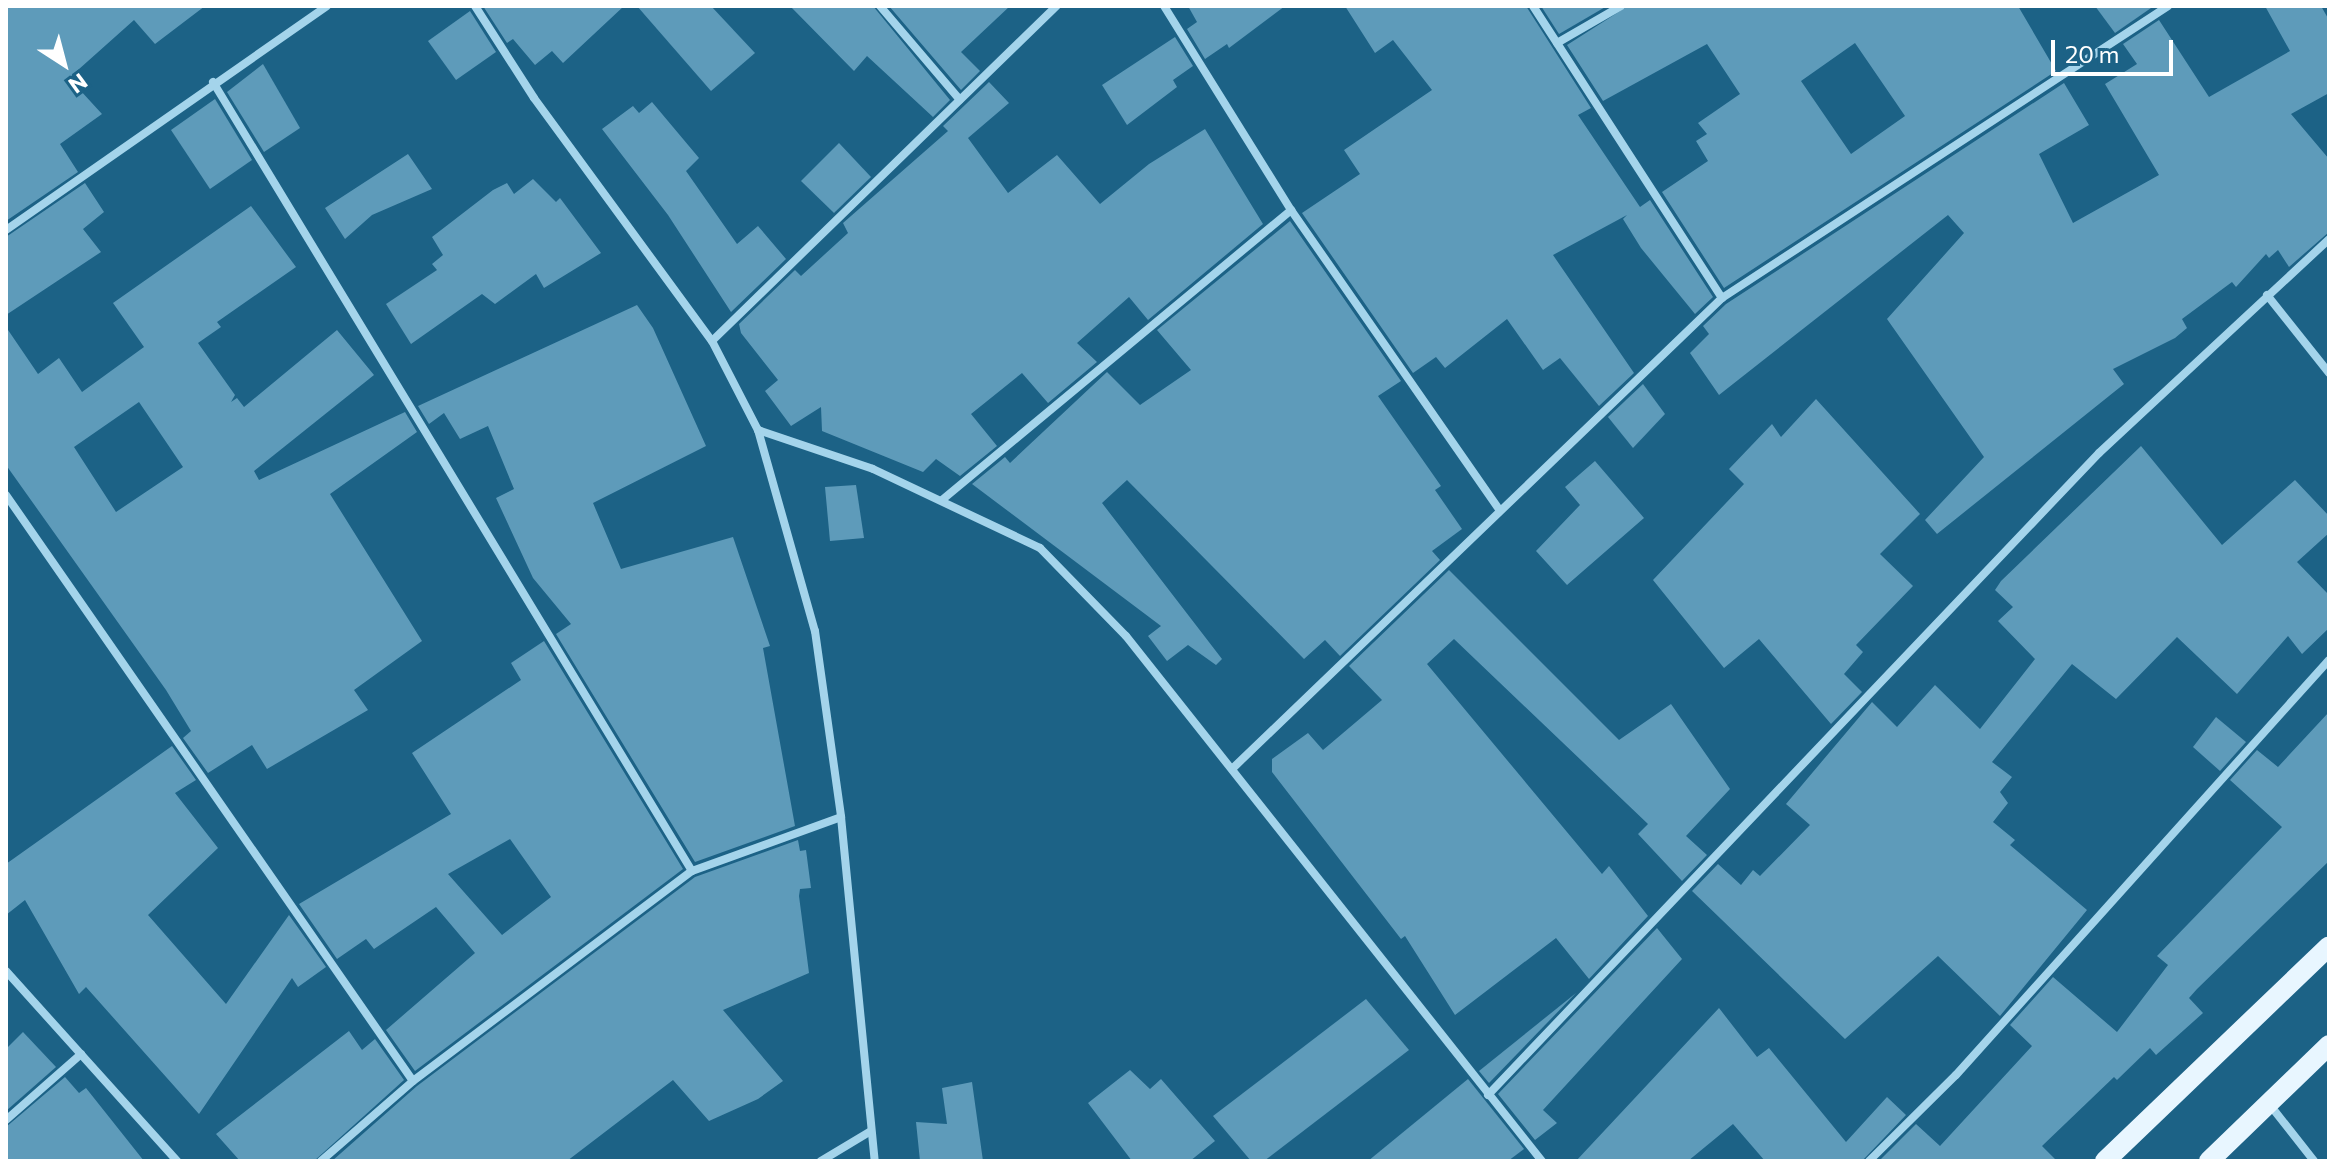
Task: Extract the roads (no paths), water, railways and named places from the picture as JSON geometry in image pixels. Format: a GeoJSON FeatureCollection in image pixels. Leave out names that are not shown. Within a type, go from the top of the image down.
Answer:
{"type":"FeatureCollection","features":[{"type":"Feature","properties":{"kind":"main road"},"geometry":{"type":"LineString","coordinates":[[2105,1161],[2329,946]]}},
{"type":"Feature","properties":{"kind":"main road"},"geometry":{"type":"LineString","coordinates":[[2209,1161],[2329,1045]]}},
{"type":"Feature","properties":{"kind":"street"},"geometry":{"type":"LineString","coordinates":[[6,230],[213,82],[327,6]]}},
{"type":"Feature","properties":{"kind":"street"},"geometry":{"type":"LineString","coordinates":[[475,6],[534,98],[712,341],[758,430],[815,631],[841,817],[875,1161]]}},
{"type":"Feature","properties":{"kind":"street"},"geometry":{"type":"LineString","coordinates":[[880,6],[960,100]]}},
{"type":"Feature","properties":{"kind":"street"},"geometry":{"type":"LineString","coordinates":[[712,341],[1057,6]]}},
{"type":"Feature","properties":{"kind":"street"},"geometry":{"type":"LineString","coordinates":[[1164,6],[1291,210],[1500,511]]}},
{"type":"Feature","properties":{"kind":"street"},"geometry":{"type":"LineString","coordinates":[[1533,6],[1722,298]]}},
{"type":"Feature","properties":{"kind":"street"},"geometry":{"type":"LineString","coordinates":[[1557,43],[1621,6]]}},
{"type":"Feature","properties":{"kind":"street"},"geometry":{"type":"LineString","coordinates":[[1233,768],[1722,298],[2168,6]]}},
{"type":"Feature","properties":{"kind":"street"},"geometry":{"type":"LineString","coordinates":[[213,82],[692,871]]}},
{"type":"Feature","properties":{"kind":"street"},"geometry":{"type":"LineString","coordinates":[[942,500],[1291,210]]}},
{"type":"Feature","properties":{"kind":"street"},"geometry":{"type":"LineString","coordinates":[[1488,1095],[2099,453],[2329,239]]}},
{"type":"Feature","properties":{"kind":"street"},"geometry":{"type":"LineString","coordinates":[[2267,295],[2329,373]]}},
{"type":"Feature","properties":{"kind":"street"},"geometry":{"type":"LineString","coordinates":[[758,430],[873,469],[1040,548],[1126,636],[1542,1161]]}},
{"type":"Feature","properties":{"kind":"street"},"geometry":{"type":"LineString","coordinates":[[6,495],[413,1081]]}},
{"type":"Feature","properties":{"kind":"street"},"geometry":{"type":"LineString","coordinates":[[1869,1161],[1956,1075],[2329,660]]}},
{"type":"Feature","properties":{"kind":"street"},"geometry":{"type":"LineString","coordinates":[[321,1161],[413,1081],[692,871],[841,817]]}},
{"type":"Feature","properties":{"kind":"street"},"geometry":{"type":"LineString","coordinates":[[6,971],[177,1161]]}},
{"type":"Feature","properties":{"kind":"street"},"geometry":{"type":"LineString","coordinates":[[6,1120],[81,1054]]}},
{"type":"Feature","properties":{"kind":"street"},"geometry":{"type":"LineString","coordinates":[[2270,1104],[2314,1161]]}},
{"type":"Feature","properties":{"kind":"street"},"geometry":{"type":"LineString","coordinates":[[821,1161],[871,1131]]}}]}
